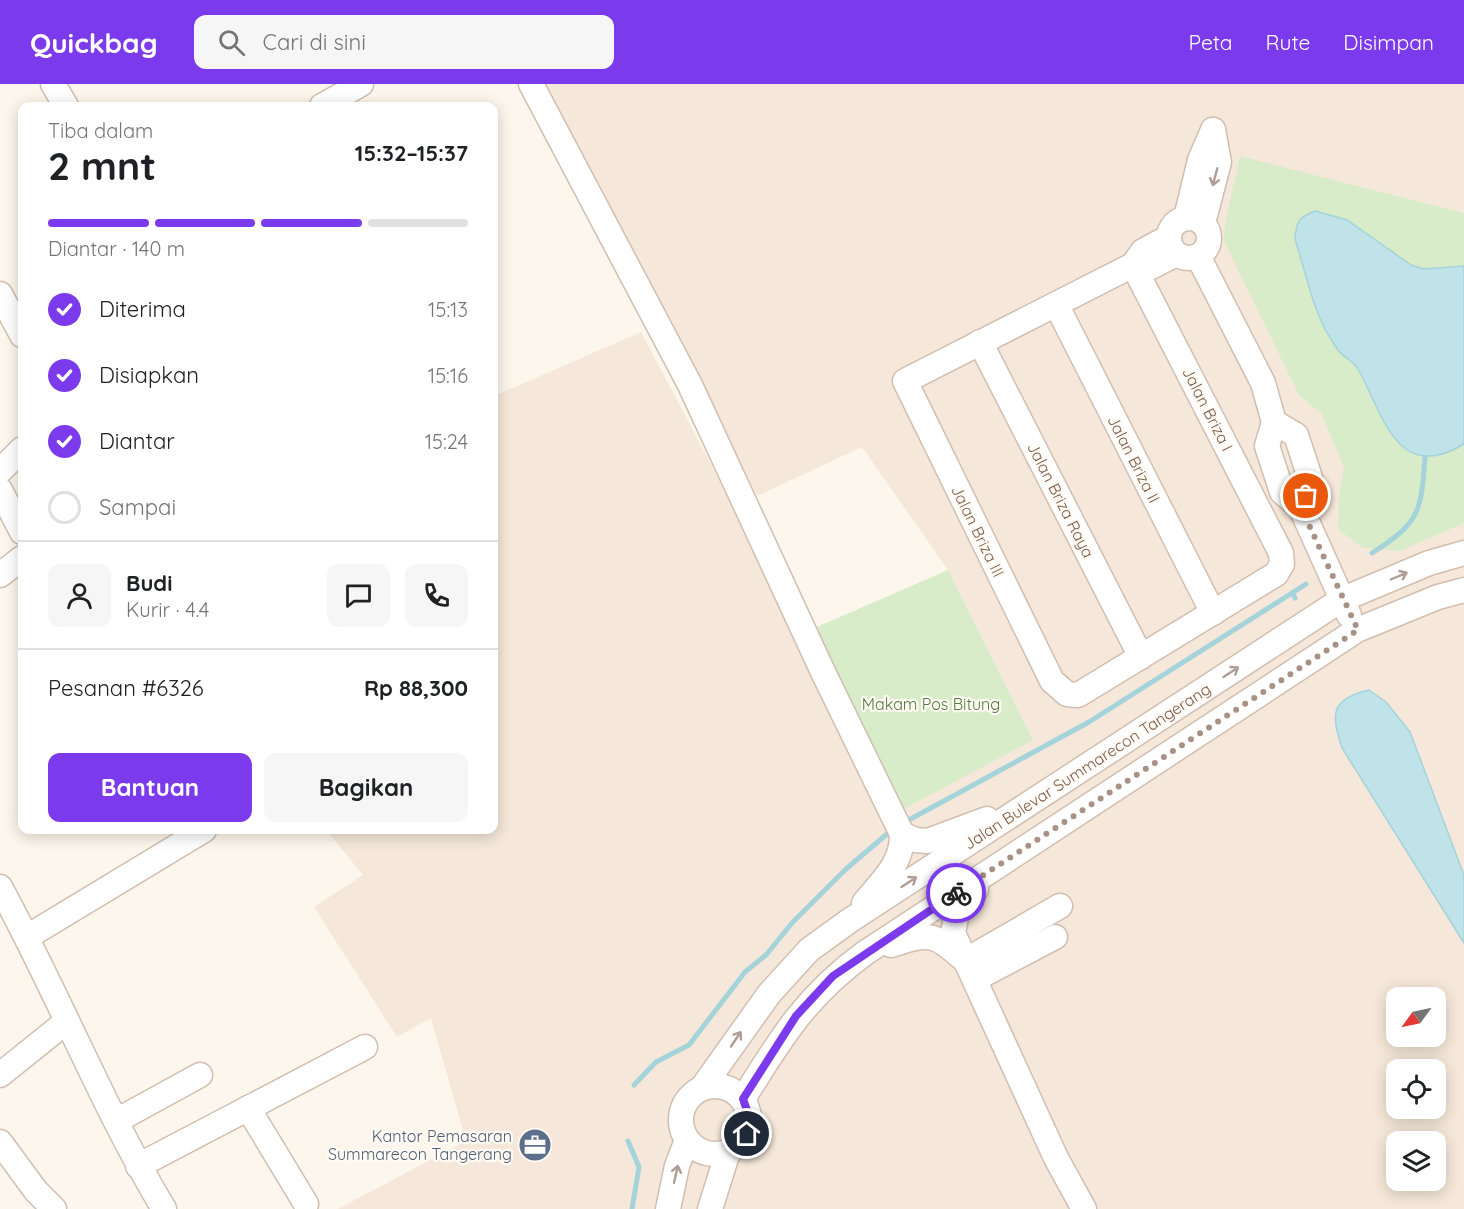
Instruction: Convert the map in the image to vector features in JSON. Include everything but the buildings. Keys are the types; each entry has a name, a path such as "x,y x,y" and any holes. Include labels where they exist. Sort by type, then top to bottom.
{"street":[{"path":"52,84 63,102"},
{"path":"332,102 361,84"},
{"path":"531,84 690,385 823,672 902,834 903,850 898,862 849,921"},
{"path":"980,342 1133,265 1151,267 1181,249 1206,250 1209,241 1208,231 1194,221 1171,228 1181,249 1263,383 1275,422 1267,446 1282,492 1301,508 1341,600 1358,630"},
{"name":"Jalan Briza I","path":"1133,265 1281,553 1282,564 1276,574 1213,613"},
{"path":"0,294 18,324"},
{"name":"Jalan Briza II","path":"1056,304 1213,613"},
{"name":"Jalan Briza III","path":"980,342 905,381 1052,681 1067,694 1078,695 1141,657"},
{"name":"Jalan Briza Raya","path":"980,342 1141,657"},
{"path":"0,471 18,453"},
{"path":"0,490 18,524"},
{"name":"Jalan Bulevar Summarecon Tangerang","path":"668,1209 677,1166 687,1140 681,1124 681,1115 688,1098 702,1088 769,994 809,950 849,921 1341,600 1429,563 1464,553"},
{"path":"0,575 18,561"},
{"name":"Jalan Bulevar Summarecon Tangerang","path":"743,1099 796,1016 833,976 994,867 1358,630 1438,597 1464,590"},
{"path":"1141,657 1213,613"},
{"path":"902,834 915,840 928,840 1026,805"},
{"path":"27,937 197,834"},
{"path":"994,867 957,913 953,933 1056,1158 1084,1209"},
{"path":"0,887 27,937 66,1022 138,1166 164,1209"},
{"path":"970,970 1060,906"},
{"path":"866,953 920,936 932,937 943,940 970,970"},
{"path":"970,970 1055,937"},
{"path":"0,1075 66,1022"},
{"path":"138,1166 365,1047"},
{"path":"116,1121 200,1075"},
{"path":"687,1140 693,1147 710,1154 728,1152 742,1142 749,1125 747,1107 743,1099 729,1088 711,1085 702,1088"},
{"path":"248,1108 306,1204"},
{"path":"0,1142 36,1191 54,1209"},
{"path":"710,1209 728,1152"}],"shaded area":[{"path":"545,84 1464,84 1464,1209 338,1209 466,1141 431,1018 397,1037 314,907 363,875 329,834 498,834 498,394 641,332 734,508 880,819 900,811 948,570 862,447 757,496"}],"green space":[{"path":"1240,156 1464,213 1464,523 1400,551 1363,548 1338,529 1339,495 1344,467 1321,413 1299,395 1224,241 1228,209"},
{"name":"Makam Pos Bitung","path":"948,570 1033,740 900,811 810,630"}],"water":[{"path":"1315,211 1347,220 1411,265 1424,269 1464,266 1464,444 1441,454 1423,456 1408,450 1395,439 1385,423 1356,366 1335,346 1317,310 1295,239 1299,221"},
{"path":"1369,690 1386,702 1410,732 1464,875 1464,943 1342,748 1335,717 1340,703"}],"waterway":[{"path":"1372,553 1400,533 1415,514 1422,491 1425,457"},
{"path":"1295,598 1292,593 1306,584"},
{"path":"907,821 1089,722 1292,593"},
{"path":"634,1085 656,1062 689,1045 745,972 766,955 792,923 846,869 887,834"},
{"path":"628,1141 639,1167 632,1209"}],"way so far":[{"path":"956,893 1358,630 1341,600 1301,508 1306,496"}],"place":[{"name":"Kantor Pemasaran Summarecon Tangerang","path":"535,1145"}],"route":[{"path":"747,1134 749,1116 743,1099 796,1016 833,976 956,893"}]}
